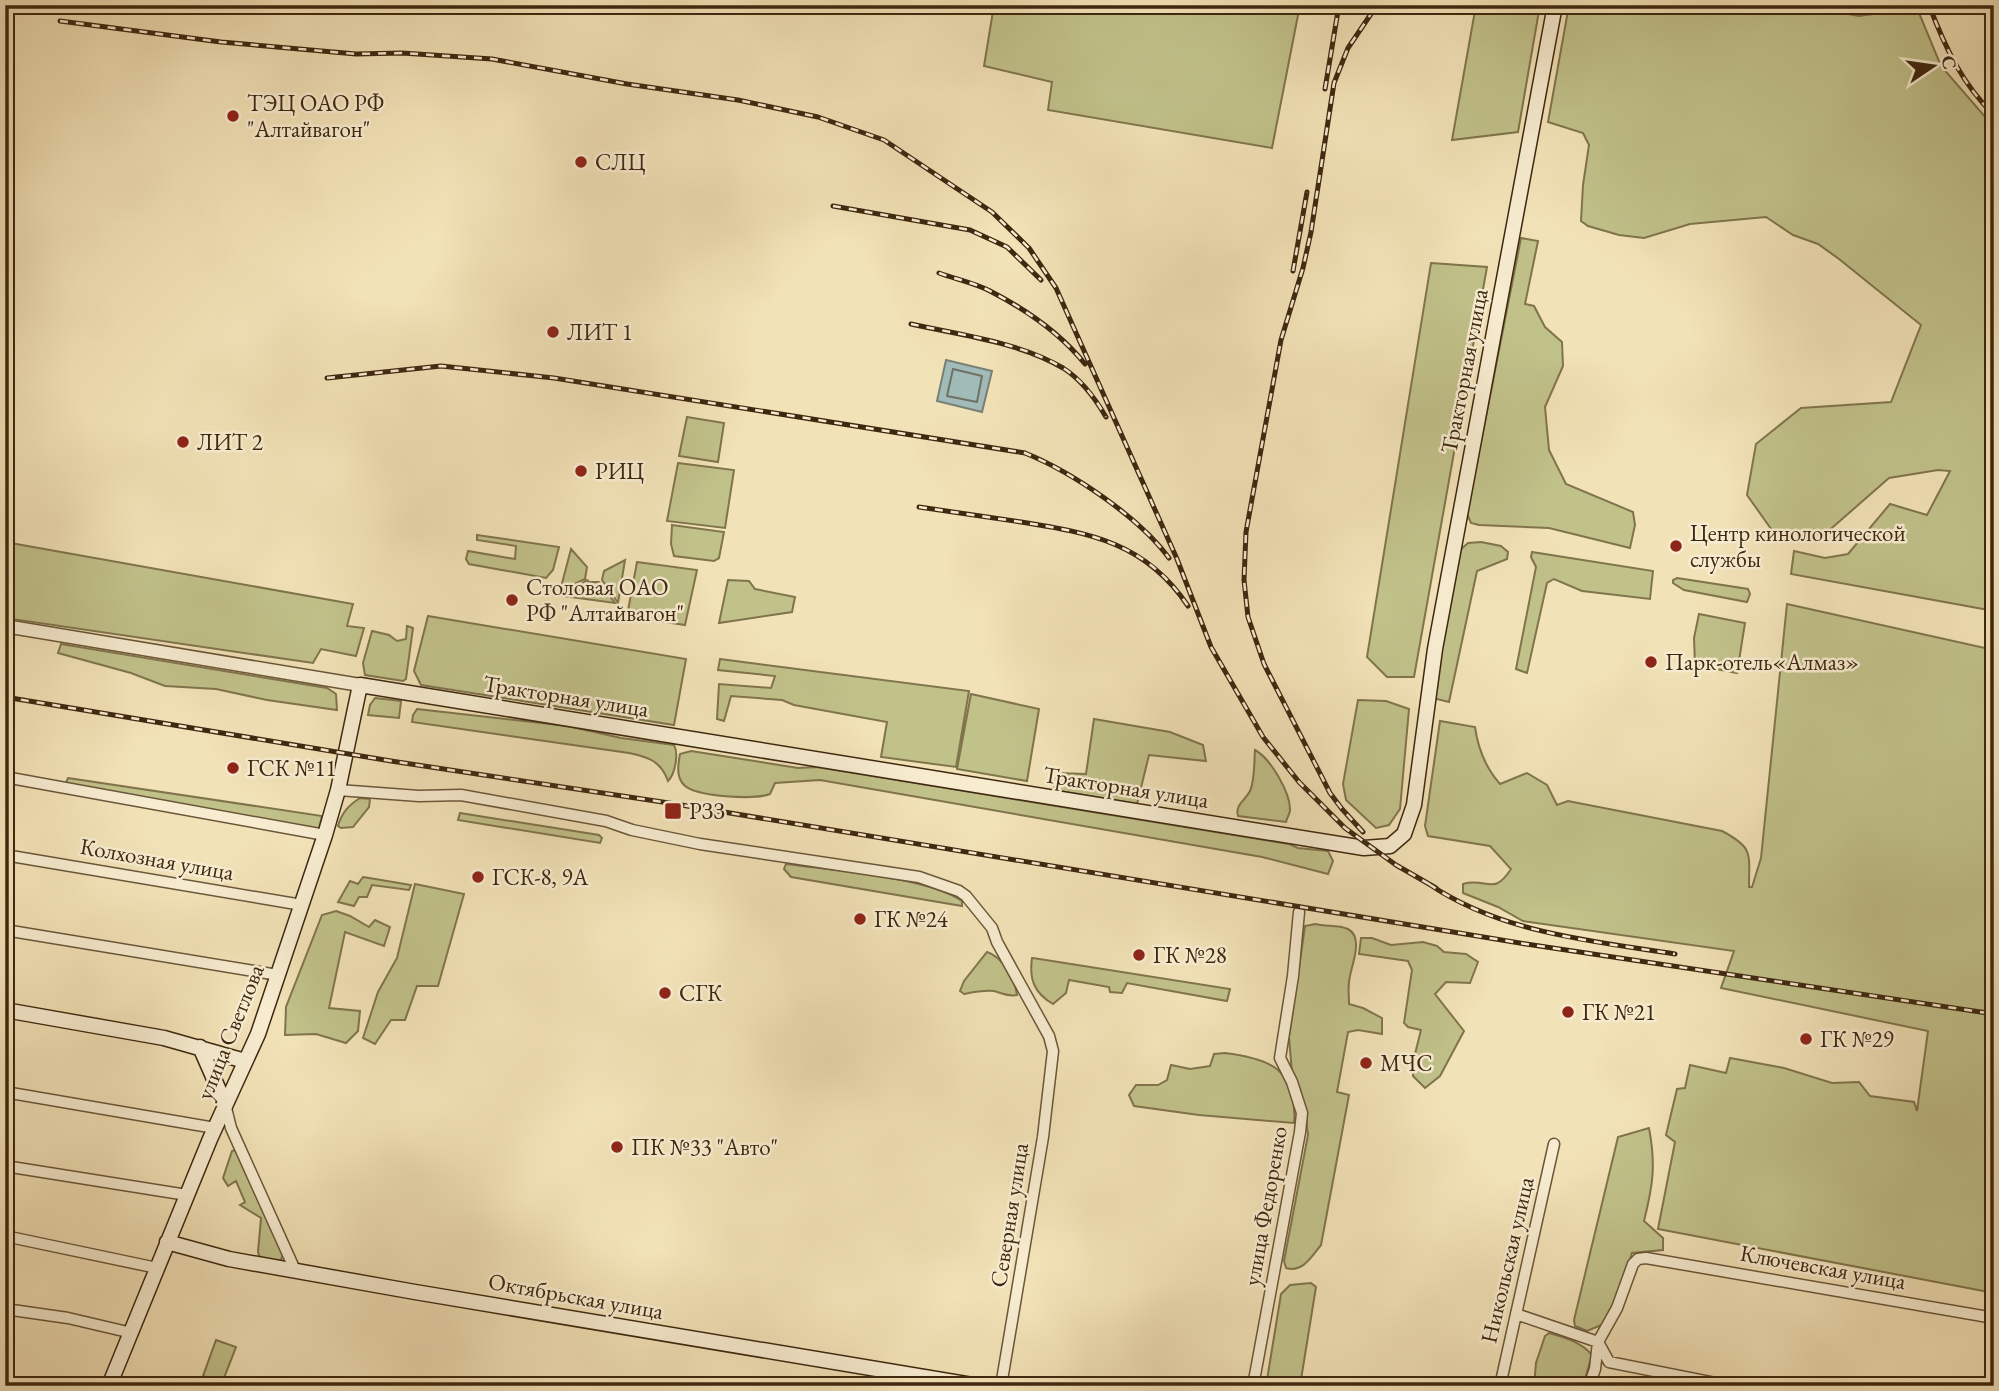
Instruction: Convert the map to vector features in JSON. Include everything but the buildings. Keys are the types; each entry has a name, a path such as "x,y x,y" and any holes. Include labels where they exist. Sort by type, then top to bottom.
{"main road":[{"name":"Тракторная улица","path":"360,685 1364,848 1390,846 1404,834 1414,805 1435,649 1555,5"},
{"name":"улица Светлова","path":"109,1386 245,1061 278,975 338,790 360,685"},
{"path":"5,1010 164,1038 245,1061"},
{"path":"200,1047 225,1104"},
{"name":"Октябрьская улица","path":"167,1242 223,1257 295,1270 978,1386"}],"street":[{"name":"Тракторная улица","path":"5,626 360,685"},
{"path":"5,777 325,835"},
{"name":"Северная улица","path":"338,790 419,796 461,795 606,821 632,830 699,844 919,877 967,896 992,928 1049,1036 1053,1051 1042,1144 1001,1386"},
{"name":"Колхозная улица","path":"5,855 302,905"},
{"name":"улица Федоренко","path":"1253,1386 1302,1113 1292,1082 1280,1058 1293,976 1299,912"},
{"path":"5,930 278,975"},
{"path":"5,1092 215,1128"},
{"path":"225,1104 231,1128 295,1270"},
{"name":"Никольская улица","path":"1500,1386 1554,1144"},
{"path":"5,1166 187,1195"},
{"path":"5,1236 157,1268"},
{"name":"Ключевская улица","path":"1598,1342 1617,1308 1633,1264 1638,1259 1646,1258 1994,1318"},
{"path":"5,1309 68,1318 132,1333"},
{"path":"1516,1314 1598,1342 1609,1362 1730,1386"},
{"path":"1589,1386 1595,1369 1598,1342"}],"green space":[{"path":"994,5 1300,5 1272,148 1048,110 1052,82 984,66"},
{"path":"1476,5 1540,5 1518,132 1452,140"},
{"path":"1569,5 1798,5 1859,16 1917,8 1941,66 1994,127 1994,611 1791,574 1794,551 1825,558 1848,554 1890,504 1927,515 1949,473 1950,471 1938,470 1889,478 1825,534 1774,533 1747,495 1756,444 1801,408 1891,402 1921,325 1818,244 1793,235 1766,217 1690,224 1644,238 1619,235 1588,226 1581,221 1589,145 1583,133 1548,122"},
{"path":"1521,238 1538,241 1525,304 1534,306 1545,327 1562,342 1563,366 1545,407 1549,450 1566,484 1633,512 1635,525 1630,548 1549,528 1479,525 1471,523 1467,514"},
{"path":"1431,263 1487,267 1414,677 1387,677 1367,657"},
{"path":"687,417 724,423 718,462 679,456"},
{"path":"678,463 734,470 725,528 667,521"},
{"path":"672,525 724,532 719,558 714,561 674,556 671,544"},
{"path":"477,535 559,547 553,570 546,578 469,564 466,559 468,551 515,559 516,546 477,540"},
{"path":"5,542 353,604 347,626 364,628 356,656 321,649 313,663 5,618"},
{"path":"1481,542 1501,546 1508,552 1507,559 1477,571 1449,702 1433,698 1460,550 1468,543"},
{"path":"571,549 587,567 585,579 560,591"},
{"path":"1532,552 1653,571 1650,599 1582,591 1554,579 1547,583 1527,673 1516,669 1536,567 1531,557"},
{"path":"625,560 618,603 602,580 604,571"},
{"path":"637,562 697,570 685,625 627,616"},
{"path":"1677,578 1748,589 1750,594 1747,602 1684,590 1673,583"},
{"path":"587,580 599,582 615,603 564,596"},
{"path":"728,580 749,581 755,589 795,597 792,612 719,623"},
{"path":"1787,604 1994,650 1994,1293 1658,1229 1675,1142 1666,1135 1677,1089 1685,1088 1690,1065 1726,1073 1730,1058 1784,1068 1832,1083 1859,1082 1870,1096 1914,1102 1917,1111 1928,1031 1721,988 1734,951 1523,921 1498,907 1463,893 1463,884 1494,884 1511,869 1490,846 1428,836 1425,826 1440,721 1475,727 1483,757 1500,784 1527,773 1547,785 1557,805 1568,801 1722,831 1745,847 1749,859 1749,887 1752,887 1761,858"},
{"path":"1699,614 1745,623 1737,673 1695,665 1694,638"},
{"path":"428,616 686,659 674,725 421,685 414,671"},
{"path":"407,626 413,628 406,679 403,681 365,675 363,663 372,631 389,635 397,641 406,639"},
{"path":"61,644 327,688 336,694 337,710 267,700 216,689 165,686 131,673 58,653"},
{"path":"720,659 969,691 956,767 881,757 887,722 794,705 782,700 731,696 724,721 717,719 719,684 771,688 775,676 718,670"},
{"path":"971,694 1039,709 1027,781 957,769"},
{"path":"375,698 401,701 399,718 368,715"},
{"path":"1358,700 1386,701 1409,709 1400,809 1389,825 1376,828 1346,800 1343,784"},
{"path":"417,709 568,726 621,738 674,745 676,764 668,781 658,764 642,756 412,722"},
{"path":"1094,719 1170,732 1203,745 1206,761 1149,755 1137,804 1054,790 1057,773 1086,774"},
{"path":"1255,750 1273,768 1287,795 1290,811 1286,822 1238,816 1239,805 1252,787"},
{"path":"691,751 798,768 817,767 1289,844 1298,848 1328,851 1333,861 1328,874 1262,857 820,780 775,783 770,794 762,796 713,795 691,789 684,785 680,778 680,754"},
{"path":"68,778 322,816 319,829 65,785"},
{"path":"360,798 370,799 369,807 353,827 338,826 346,809"},
{"path":"460,813 599,835 602,838 600,843 458,820"},
{"path":"786,864 903,880 946,893 962,901 962,906 791,877 784,869"},
{"path":"363,877 411,885 409,890 372,885 367,897 359,897 354,906 338,902 350,881 358,884"},
{"path":"415,884 464,894 438,986 417,986 405,1020 391,1020 375,1044 363,1038 378,992 397,958"},
{"path":"336,911 369,927 375,920 390,927 384,946 345,932 329,1008 360,1011 358,1031 346,1043 316,1034 285,1035 286,1007 322,915"},
{"path":"1315,924 1344,927 1353,933 1356,946 1349,982 1349,1004 1382,1018 1382,1034 1358,1030 1348,1032 1337,1092 1349,1095 1321,1245 1307,1262 1292,1269 1286,1268 1284,1261 1308,1135 1300,1089 1292,1073 1289,1037 1305,926"},
{"path":"1361,938 1372,938 1391,945 1423,942 1437,946 1444,952 1466,954 1478,962 1470,983 1446,982 1435,994 1464,1031 1440,1076 1425,1088 1413,1076 1421,1030 1408,1027 1404,1023 1412,970 1408,961 1359,954"},
{"path":"987,952 1007,969 1017,995 994,991 964,994 960,991 964,981"},
{"path":"1032,958 1230,989 1227,1001 1127,983 1122,993 1110,992 1109,987 1069,980 1066,993 1053,1004 1041,995 1034,985 1031,973"},
{"path":"1225,1053 1260,1060 1283,1075 1292,1095 1294,1123 1134,1106 1129,1095 1136,1085 1158,1085 1167,1080 1171,1065 1190,1069 1210,1066 1214,1054"},
{"path":"1649,1128 1652,1175 1644,1221 1663,1238 1663,1250 1632,1253 1623,1284 1604,1324 1587,1331 1575,1326 1574,1320 1618,1137"},
{"path":"238,1149 283,1254 280,1263 260,1258 258,1252 261,1218 240,1205 245,1202 236,1181 228,1186 223,1178 232,1151"},
{"path":"1311,1283 1316,1287 1300,1386 1266,1386 1281,1294 1290,1285"},
{"path":"1549,1333 1578,1344 1592,1355 1583,1386 1534,1386 1536,1363 1545,1336"},
{"path":"216,1340 236,1347 222,1383 203,1376"}],"water":[{"path":"946,360 992,371 982,412 937,401"}],"railway":[{"path":"1325,89 1339,5"},
{"path":"1363,832 1330,793 1264,664 1248,617 1244,580 1246,532 1281,340 1311,232 1334,83 1348,48 1377,5"},
{"path":"1929,5 1955,64 1973,91 1994,115"},
{"path":"60,21 221,42 356,54 402,53 492,59 627,84 738,100 818,117 884,140 992,212 1029,248 1056,288 1177,559 1211,647 1263,737 1299,782 1345,828 1396,865 1436,888"},
{"path":"1293,271 1307,192"},
{"path":"833,206 970,230 1007,247 1041,280"},
{"path":"939,273 984,288 1016,306 1054,332 1085,364"},
{"path":"911,324 989,340 1046,359 1076,378 1093,396 1106,417"},
{"path":"327,378 441,366 554,378 1025,453 1063,472 1103,497 1140,527 1169,558"},
{"path":"919,507 1047,526 1115,544 1154,568 1188,606"},
{"path":"5,697 1526,944 1994,1014"},
{"path":"1429,884 1457,901 1517,924 1580,939 1675,954"}],"place":[{"name":"ТЭЦ ОАО РФ \"Алтайвагон\"","path":"233,116"},
{"name":"СЛЦ","path":"581,162"},
{"name":"ЛИТ 1","path":"553,332"},
{"name":"ЛИТ 2","path":"183,442"},
{"name":"РИЦ","path":"581,471"},
{"name":"Центр кинологической службы","path":"1676,546"},
{"name":"Столовая ОАО РФ \"Алтайвагон\"","path":"512,600"},
{"name":"Парк-отель«Алмаз»","path":"1651,662"},
{"name":"ГСК №11","path":"233,768"},
{"name":"РЗЗ","path":"673,811"},
{"name":"ГСК-8, 9А","path":"478,877"},
{"name":"ГК №24","path":"860,919"},
{"name":"ГК №28","path":"1139,955"},
{"name":"СГК","path":"665,993"},
{"name":"ГК №21","path":"1568,1012"},
{"name":"ГК №29","path":"1806,1039"},
{"name":"МЧС","path":"1366,1063"},
{"name":"ПК №33 \"Авто\"","path":"617,1147"}]}
